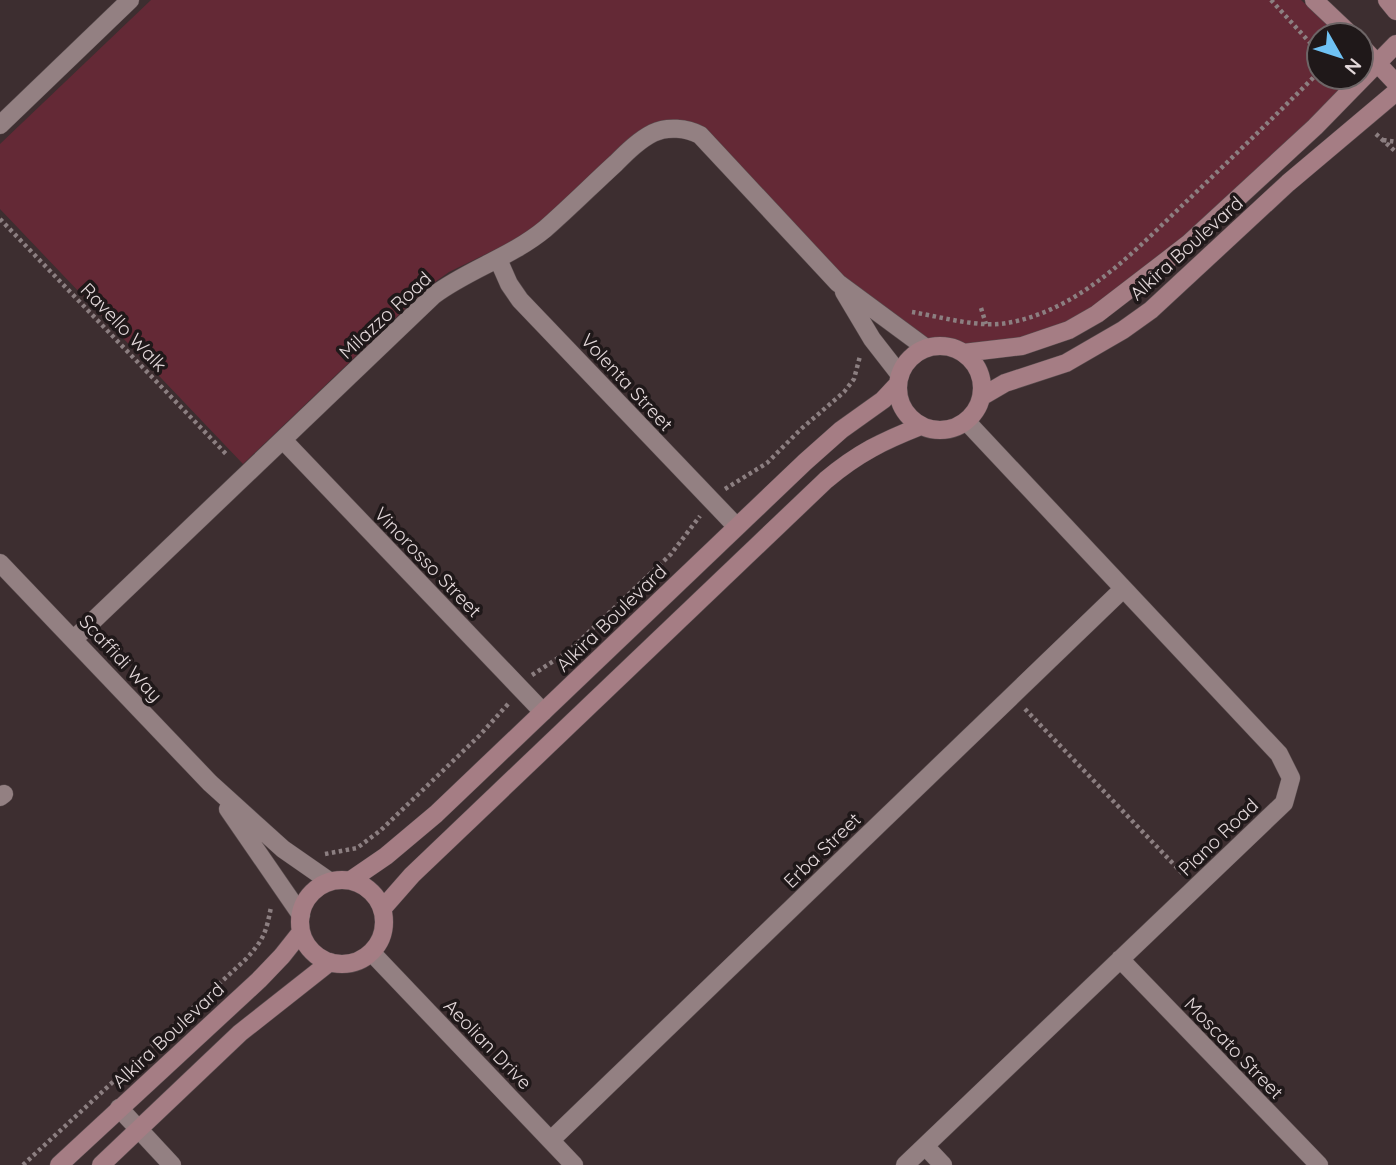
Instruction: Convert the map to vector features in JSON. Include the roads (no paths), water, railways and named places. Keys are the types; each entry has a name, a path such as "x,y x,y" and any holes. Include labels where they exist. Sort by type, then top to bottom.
{"street":[{"path":"0,125 130,0"},
{"path":"1314,0 1336,21"},
{"path":"1387,0 1396,11"},
{"name":"Alkira Boulevard","path":"963,353 1022,346 1069,330 1097,314 1188,244 1315,127 1396,44"},
{"path":"1375,61 1396,83"},
{"name":"Alkira Boulevard","path":"981,397 1004,383 1066,363 1123,330 1151,310 1288,183 1396,92"},
{"name":"Milazzo Road","path":"74,639 435,295 455,279 498,259 544,229 655,132 690,130 710,144 838,283 926,348"},
{"name":"Volenta Street","path":"498,259 509,284 520,300 736,526"},
{"name":"Milazzo Road","path":"838,283 899,380"},
{"path":"951,347 973,361 982,385 981,397 977,409 967,422 946,430 934,430 921,426 903,409 898,397 899,380 905,364 926,348 951,347"},
{"name":"Alkira Boulevard","path":"351,880 386,856 436,814 736,526 841,430 878,404 899,380"},
{"name":"Piano Road","path":"905,1165 1284,803 1291,778 1279,754 967,422"},
{"path":"383,908 412,875 826,480 853,457 921,426"},
{"name":"Vinorosso Street","path":"284,441 543,712"},
{"name":"Scaffidi Way","path":"0,563 211,783 283,849 329,881"},
{"name":"Erba Street","path":"551,1140 1123,589"},
{"name":"Scaffidi Way","path":"211,783 301,924"},
{"path":"351,880 365,885 376,895 383,908 383,934 372,953 356,962 330,962 317,956 307,946 301,924 304,904 310,894 329,881 351,880"},
{"name":"Alkira Boulevard","path":"59,1165 259,980 282,956 301,924"},
{"name":"Aeolian Drive","path":"372,953 574,1165"},
{"name":"Moscato Street","path":"1120,960 1319,1165"},
{"path":"101,1165 240,1033 330,962"},
{"path":"120,1108 172,1165"},
{"path":"925,1146 943,1165"}]}
